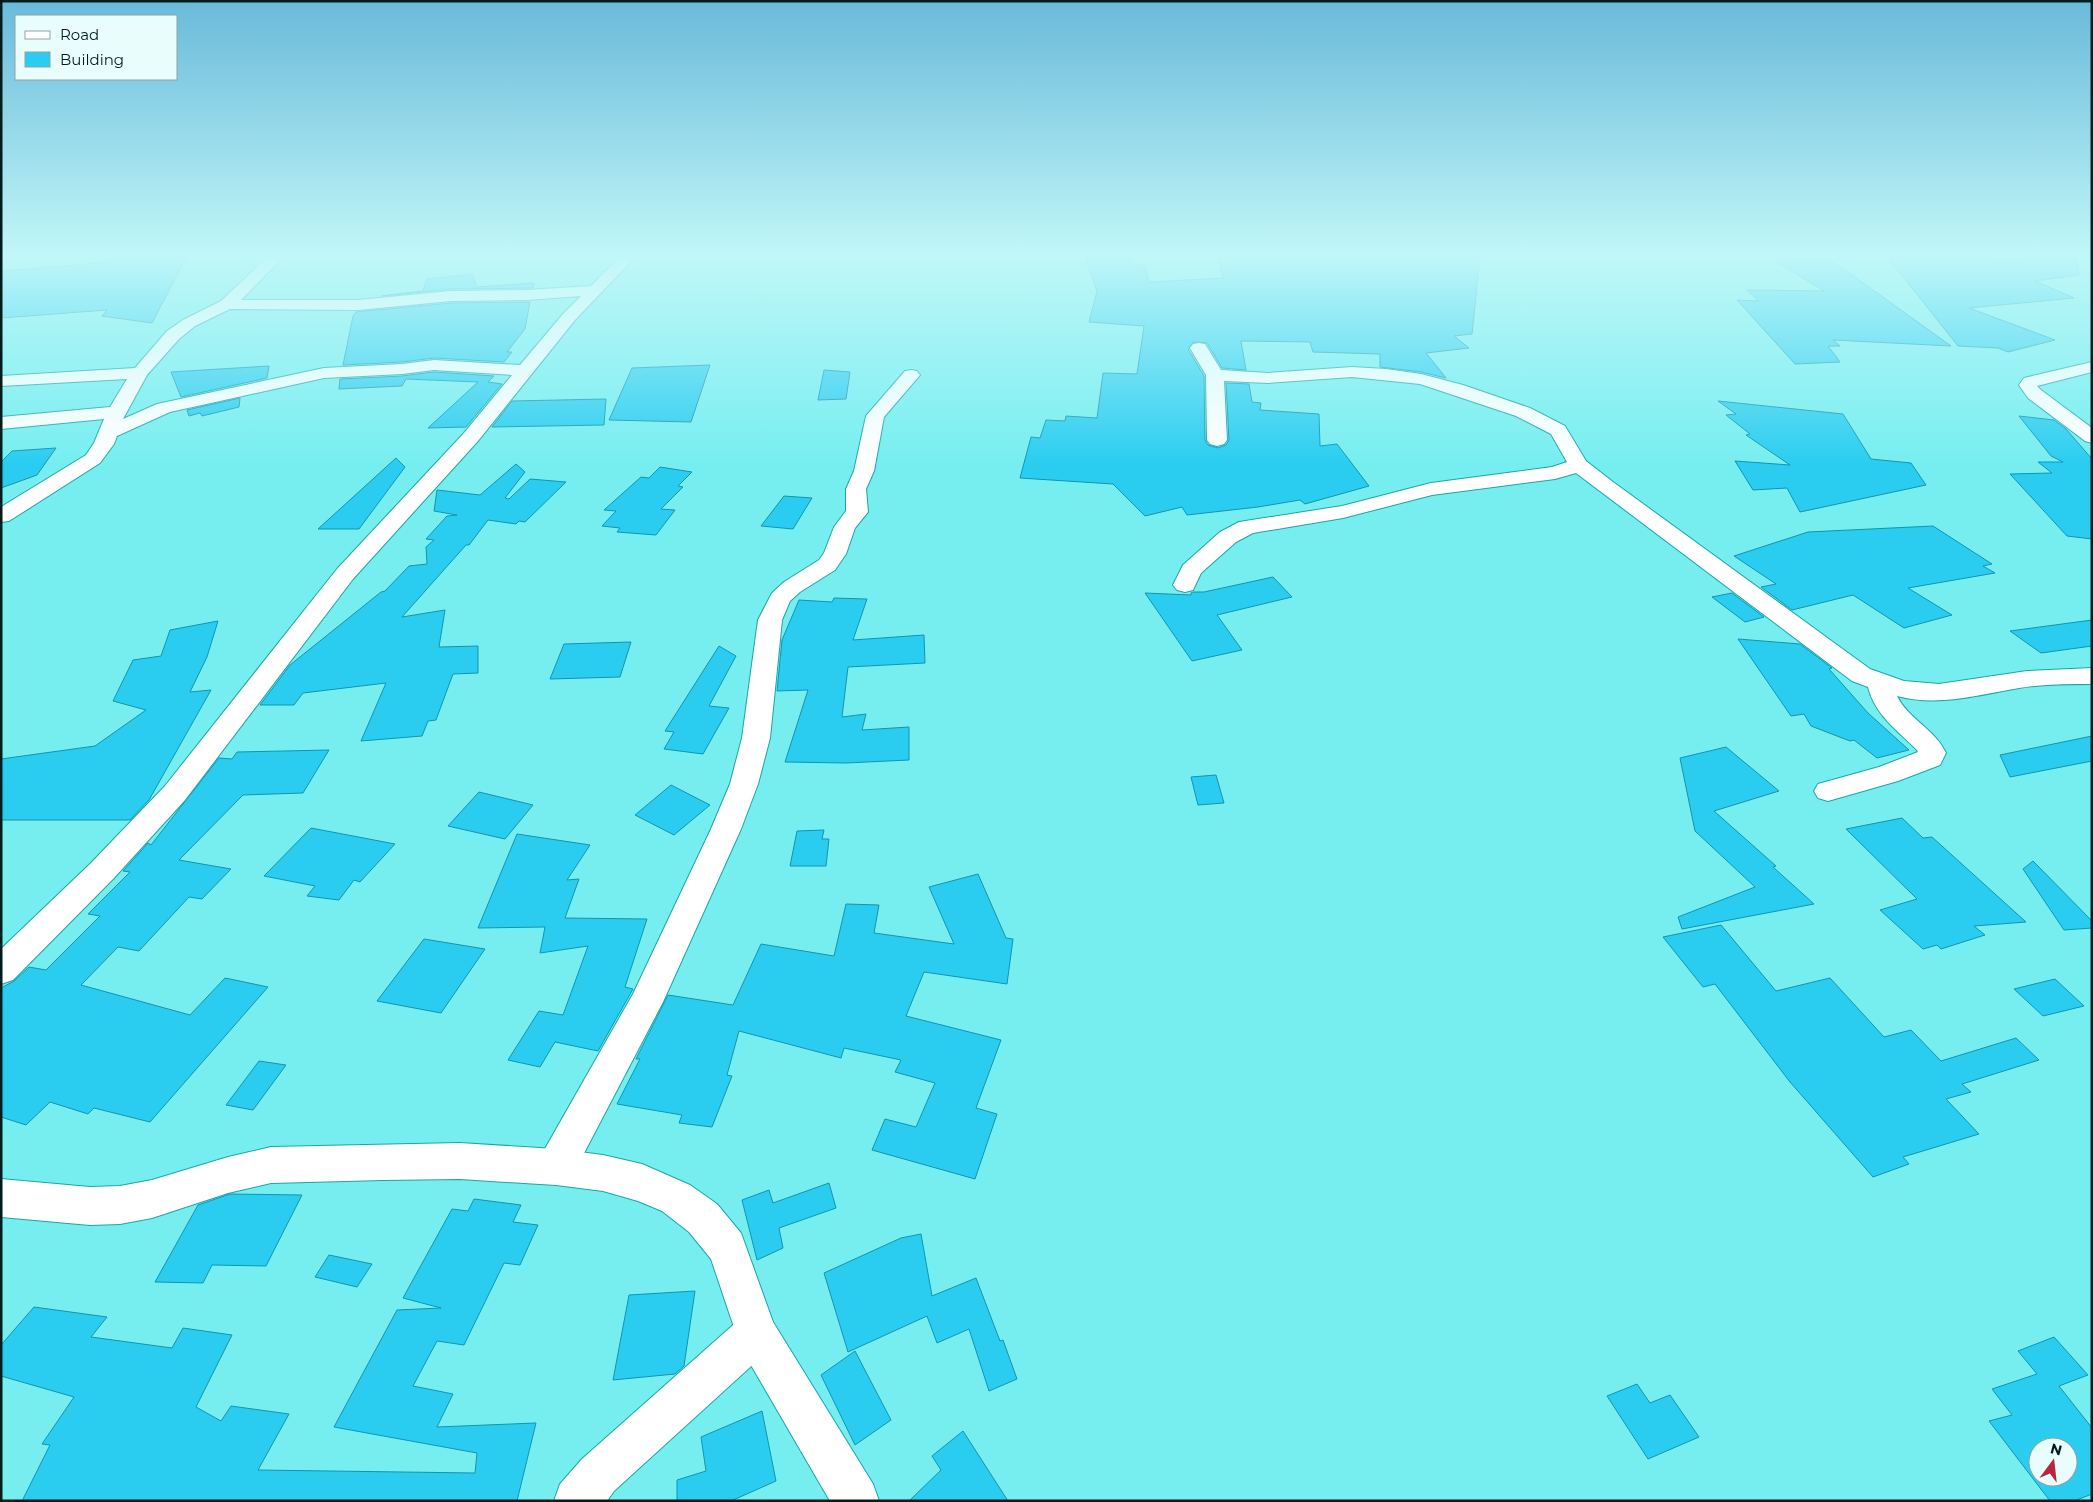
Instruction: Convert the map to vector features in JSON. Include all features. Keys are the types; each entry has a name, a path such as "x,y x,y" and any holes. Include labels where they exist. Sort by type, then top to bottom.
{"street":[{"path":"1,516 93,459 104,444 116,412 140,373 180,329 189,324"},
{"path":"3,967 102,871 175,793 345,574 471,437 563,324"},
{"path":"1199,348 1215,375 1217,440"},
{"path":"109,432 164,408 324,373 402,369 434,365 526,371"},
{"path":"2092,367 2049,376 2028,384 2034,394 2092,437"},
{"path":"1215,375 1290,378 1352,372 1386,374 1422,379 1496,401 1523,412 1558,430 1566,441 1571,454 1579,464 1853,669 1880,684 1915,693 1936,694 1975,690 2020,680 2092,676"},
{"path":"1,381 140,373"},
{"path":"556,1167 646,1002 726,829 744,784 756,738 770,620 780,598 785,592 816,573 832,560 845,527 857,512 856,489 864,470 875,416 911,375"},
{"path":"1,423 116,412"},
{"path":"1185,585 1191,570 1228,537 1248,528 1343,512 1431,489 1555,473 1579,464"},
{"path":"1828,791 1888,774 1930,758 1932,753 1929,746 1890,709 1881,695 1880,684"},
{"path":"1,1198 90,1206 120,1205 152,1199 228,1174 271,1166 460,1161 556,1167 603,1173 642,1184 676,1198 703,1218 727,1247 756,1333 856,1501"},
{"path":"577,1501 598,1475 756,1333"}],"building":[{"path":"351,324 526,324 525,329 507,352 512,352 504,362 434,358 402,362 343,365"},
{"path":"1118,324 1473,324 1472,334 1454,336 1469,348 1426,353 1446,378 1421,372 1380,367 1380,354 1313,352 1310,342 1241,341 1246,370 1222,368 1207,343 1193,342 1188,349 1204,376 1205,440 1208,445 1218,448 1226,445 1229,440 1226,383 1249,384 1252,402 1261,403 1260,410 1319,414 1320,446 1337,444 1369,486 1305,504 1300,500 1187,515 1182,507 1145,516 1113,484 1020,478 1031,437 1040,438 1046,420 1065,421 1066,416 1097,418 1103,373 1137,374 1144,326"},
{"path":"1759,324 1920,324 1951,346 1833,340 1840,346 1828,346 1840,362 1795,364"},
{"path":"1941,324 2012,324 2055,340 2008,352 1998,348 1958,346"},
{"path":"710,365 691,422 609,420 632,368"},
{"path":"269,366 267,378 181,397 171,372"},
{"path":"824,370 850,372 846,399 818,400"},
{"path":"434,372 494,376 488,382 502,384 466,427 428,428 478,382 406,379 402,386 339,389 340,379 402,376"},
{"path":"240,398 239,407 202,416 200,413 189,416 187,410"},
{"path":"606,399 604,425 492,427 512,401"},
{"path":"1718,401 1843,414 1871,459 1911,463 1926,485 1800,512 1787,488 1753,490 1735,461 1790,465 1746,435 1750,434 1726,415 1736,414"},
{"path":"2019,416 2054,420 2066,429 2092,459 2092,539 2067,536 2010,474 2052,473 2038,462 2063,462 2051,456"},
{"path":"56,448 37,475 1,488 1,462 12,451"},
{"path":"396,458 405,467 359,529 318,529"},
{"path":"516,464 525,472 505,498 509,499 530,479 566,482 525,522 519,521 516,524 488,520 469,545 466,545 402,617 445,610 439,647 478,646 478,673 453,674 436,720 428,721 422,736 361,741 386,683 303,693 294,705 260,705 290,665 381,592 385,591 409,566 427,564 426,547 434,540 426,539 447,516 457,515 434,511 437,490 480,495"},
{"path":"660,467 692,472 678,486 683,487 661,509 675,510 656,535 617,532 620,528 602,526 616,511 604,510 641,477 649,478"},
{"path":"784,496 812,498 793,529 761,526"},
{"path":"1933,526 1992,564 1983,566 1995,573 1908,588 1952,615 1904,628 1853,595 1792,610 1761,587 1776,584 1734,556 1808,532"},
{"path":"1273,577 1292,597 1217,615 1242,650 1192,661 1145,593 1191,595 1193,592 1204,592"},
{"path":"1732,593 1764,617 1745,622 1712,597"},
{"path":"834,598 867,599 853,640 924,635 925,663 848,667 842,717 866,714 862,730 909,727 909,760 846,763 785,762 808,690 777,691 782,640 799,600 832,602"},
{"path":"2092,620 2092,646 2041,653 2010,631"},
{"path":"218,621 207,657 190,692 211,690 149,800 130,820 1,820 1,759 95,746 146,710 113,701 133,660 161,656 170,630"},
{"path":"1738,639 1800,644 1832,668 1829,669 1868,713 1909,750 1877,758 1854,740 1850,741 1811,726 1804,714 1791,716"},
{"path":"631,642 620,677 550,679 564,644"},
{"path":"719,646 736,656 709,706 729,708 703,754 664,749 674,732 665,731"},
{"path":"2092,736 2092,761 2010,777 2000,755"},
{"path":"1726,747 1779,791 1714,811 1776,866 1773,867 1814,904 1682,929 1678,917 1755,887 1695,831 1680,758"},
{"path":"329,750 303,793 243,795 179,860 231,869 202,899 189,897 139,951 118,947 81,985 190,1015 225,978 268,987 150,1122 94,1108 88,1114 50,1102 26,1125 1,1117 1,988 14,981 29,967 46,970 100,916 88,914 130,872 123,871 148,843 151,845 219,758 232,759 237,752"},
{"path":"1216,775 1224,803 1198,805 1191,777"},
{"path":"671,785 710,805 674,835 635,815"},
{"path":"479,792 533,805 505,839 448,826"},
{"path":"1902,818 1923,838 1932,837 2026,922 1974,926 1985,935 1941,949 1937,945 1923,949 1880,910 1917,899 1846,829"},
{"path":"311,828 395,844 360,882 354,880 339,900 307,896 315,886 264,876"},
{"path":"824,830 822,839 829,839 826,866 790,866 797,831"},
{"path":"517,834 590,845 567,880 579,879 565,918 647,919 625,987 633,989 598,1051 555,1042 540,1067 508,1060 539,1011 563,1015 588,946 540,953 545,927 478,928"},
{"path":"2033,861 2092,921 2092,928 2064,930 2023,869"},
{"path":"978,874 1006,938 1013,939 1007,984 924,972 906,1016 1001,1040 976,1108 997,1114 975,1179 872,1150 885,1119 916,1127 935,1083 895,1072 901,1060 844,1048 841,1058 739,1031 727,1075 732,1076 712,1127 679,1123 682,1115 617,1104 640,1059 636,1059 668,995 733,1005 761,944 834,956 846,904 879,905 874,933 954,944 929,887"},
{"path":"1721,925 1776,991 1830,978 1884,1037 1911,1030 1941,1061 2016,1038 2039,1060 1962,1084 1971,1092 1946,1099 1979,1134 1903,1157 1909,1164 1873,1177 1790,1082 1715,984 1703,987 1663,937"},
{"path":"424,939 485,949 441,1013 377,1001"},
{"path":"2055,979 2084,1006 2043,1016 2014,989"},
{"path":"259,1061 286,1065 253,1110 226,1105"},
{"path":"829,1183 836,1208 779,1228 783,1248 757,1260 742,1200 769,1190 773,1203"},
{"path":"230,1194 302,1195 266,1266 212,1265 203,1283 155,1282 198,1205"},
{"path":"474,1199 521,1205 513,1222 538,1225 520,1265 504,1263 464,1345 437,1341 413,1386 453,1394 437,1427 536,1423 517,1501 22,1501 50,1445 42,1444 74,1397 1,1376 1,1345 34,1307 107,1317 91,1337 172,1348 183,1328 232,1335 196,1407 221,1421 231,1406 289,1414 258,1470 475,1473 477,1453 334,1427 397,1310 441,1308 403,1298 452,1209 468,1211"},
{"path":"921,1234 932,1296 976,1278 1000,1341 1003,1340 1017,1379 989,1391 969,1329 937,1343 927,1316 848,1352 824,1273 901,1238"},
{"path":"329,1255 372,1264 357,1287 315,1277"},
{"path":"695,1291 684,1366 675,1374 613,1380 629,1295"},
{"path":"2054,1337 2088,1375 2059,1386 2092,1428 2092,1494 2074,1501 2050,1501 2039,1487 2078,1487 2078,1437 2028,1437 2028,1472 1989,1421 2012,1415 1992,1389 2037,1374 2018,1351"},
{"path":"855,1351 891,1420 855,1445 821,1375"},
{"path":"1637,1384 1650,1403 1670,1395 1699,1437 1648,1459 1607,1396"},
{"path":"762,1411 776,1481 731,1501 677,1501 677,1480 706,1471 701,1437"},
{"path":"963,1431 1008,1501 909,1501 941,1470 932,1456"}]}
